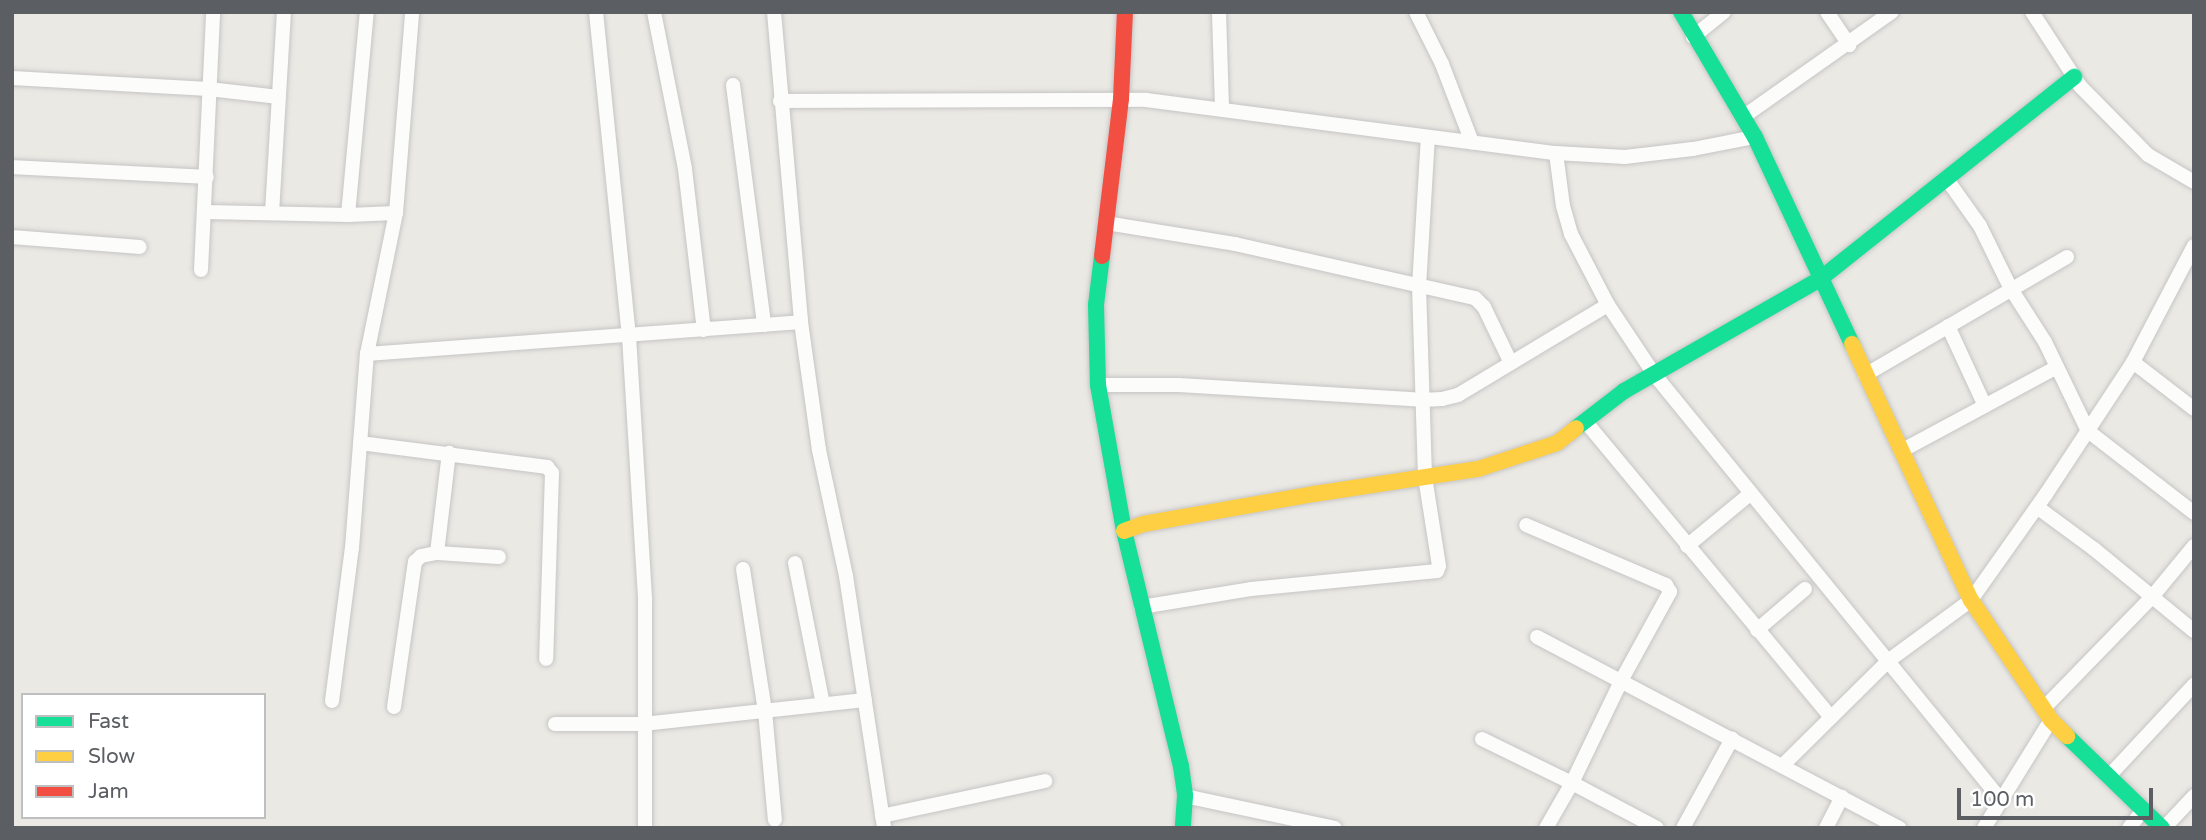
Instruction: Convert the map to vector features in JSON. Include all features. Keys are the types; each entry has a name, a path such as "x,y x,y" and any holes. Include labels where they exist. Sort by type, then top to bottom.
{"street":[{"path":"201,270 206,212 213,12"},
{"path":"272,213 284,12"},
{"path":"348,215 367,12"},
{"path":"332,701 352,548 366,354 396,213 412,12"},
{"path":"596,12 629,336 645,601 645,828"},
{"path":"654,12 685,169 704,330"},
{"path":"774,12 801,322 819,450 846,576 883,822 1045,781"},
{"path":"1125,12 1121,99 1097,305 1098,385 1124,531 1181,766 1185,796 1183,828"},
{"path":"1219,12 1222,109"},
{"path":"1416,12 1442,64 1472,142"},
{"path":"1681,12 1693,37 1755,136 1971,600 2047,714 2163,828 2194,796"},
{"path":"1693,37 1724,12"},
{"path":"1827,12 1849,45"},
{"path":"1743,117 1849,45 1892,12"},
{"path":"2032,12 2074,77 2148,155 2191,175"},
{"path":"1124,531 1143,524 1478,469 1557,443 1624,391 1820,279 2074,77"},
{"path":"12,78 209,89 279,97"},
{"path":"733,85 764,325"},
{"path":"780,101 1121,99 1222,109 1556,153 1625,156 1693,149 1755,136"},
{"path":"1142,607 1251,589 1437,571 1439,566 1425,477 1419,287 1428,137"},
{"path":"1556,153 1563,206 1572,234 1608,305 1654,374 2001,800"},
{"path":"12,167 206,177"},
{"path":"1946,178 1980,226 2011,289 2045,342 2088,431 2194,513"},
{"path":"206,212 348,215 396,213"},
{"path":"1106,223 1235,244 1475,298 1484,307 1511,363"},
{"path":"12,236 140,247"},
{"path":"1782,766 1888,661 1971,600 2037,508 2133,362 2194,246"},
{"path":"1865,374 2067,257"},
{"path":"1098,385 1179,385 1422,400 1458,395 1608,305"},
{"path":"366,354 801,322"},
{"path":"1948,326 1985,406"},
{"path":"2133,362 2194,408"},
{"path":"1901,451 2057,367"},
{"path":"1585,421 1831,717"},
{"path":"360,443 540,464 552,473 546,659"},
{"path":"437,553 449,453"},
{"path":"1687,546 1751,493"},
{"path":"2037,508 2094,549 2194,631"},
{"path":"1525,525 1667,584 1670,592 1546,828"},
{"path":"1984,828 2047,714 2194,546"},
{"path":"394,707 413,570 421,556 437,553 499,557"},
{"path":"795,563 823,705"},
{"path":"743,569 765,711 775,820"},
{"path":"1758,630 1805,589"},
{"path":"1538,637 1900,828"},
{"path":"2109,776 2194,685"},
{"path":"555,724 643,724 865,700"},
{"path":"1482,739 1657,828"},
{"path":"1683,828 1732,739"},
{"path":"1185,796 1335,828"},
{"path":"1826,828 1842,797"},
{"path":"2129,828 2143,810"}],"traffic: fast":[{"path":"1681,12 1755,137 1852,344"},
{"path":"1576,428 1624,391 1820,279 2074,77"},
{"path":"1102,256 1096,305 1098,385 1124,531 1181,766 1185,796 1183,828"},
{"path":"2067,736 2162,828"}],"traffic: slow":[{"path":"1852,344 1971,600 2051,720 2067,736"},
{"path":"1124,531 1143,524 1314,494 1478,469 1557,443 1576,428"}],"traffic: jam":[{"path":"1102,256 1121,99 1125,12"}]}
